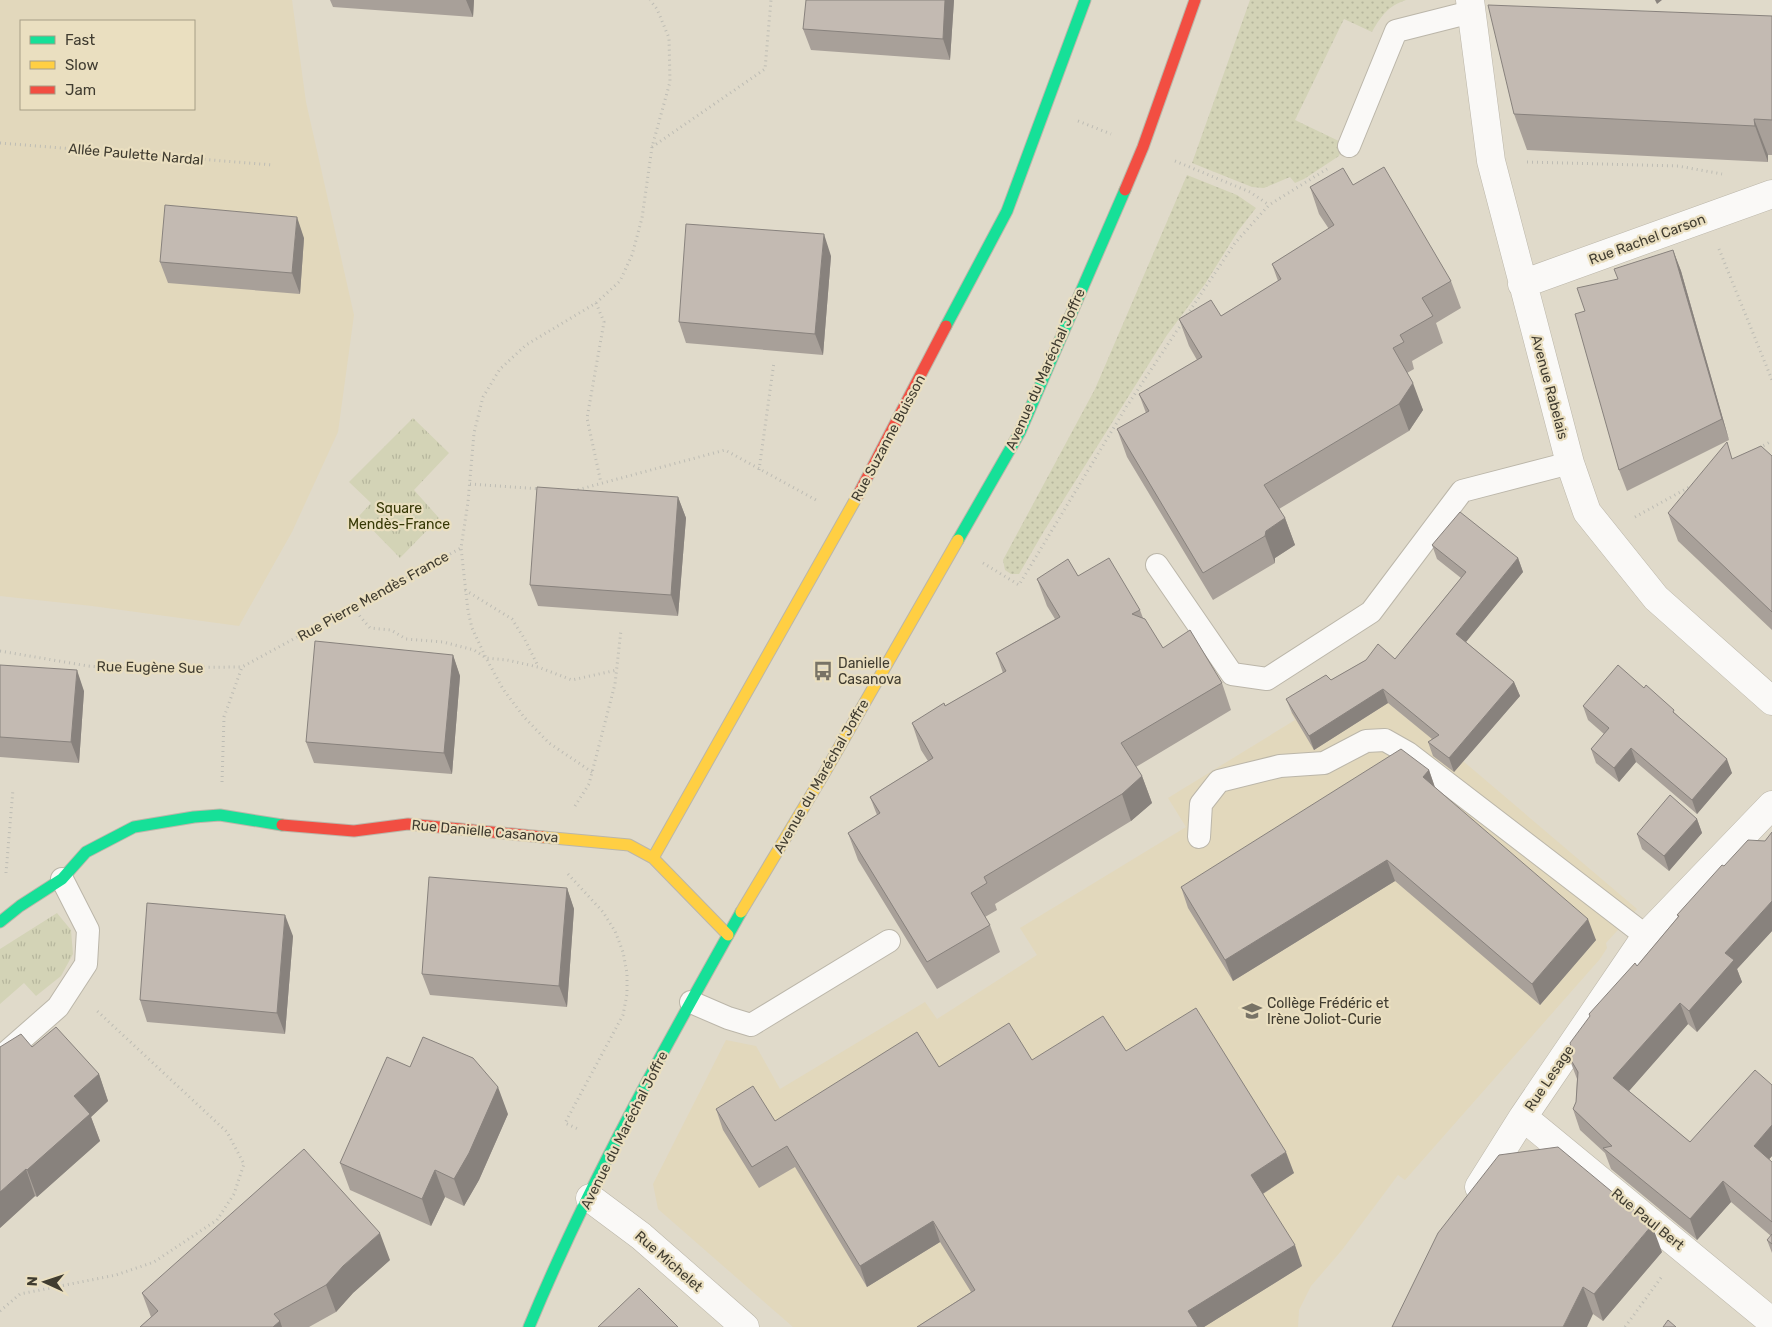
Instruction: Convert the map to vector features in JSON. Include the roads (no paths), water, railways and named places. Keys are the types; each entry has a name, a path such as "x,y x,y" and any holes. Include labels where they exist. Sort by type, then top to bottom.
{"street":[{"name":"Rue Suzanne Buisson","path":"653,858 846,517 1007,211 1085,0"},
{"name":"Avenue du Maréchal Joffre","path":"529,1327 546,1286 614,1145 691,1002 763,874 825,772 1020,432 1143,147 1195,0"},
{"name":"Avenue Rabelais","path":"1470,6 1491,161 1570,463 1588,512 1656,598 1772,702"},
{"name":"Rue Rachel Carson","path":"1522,284 1772,194"},
{"name":"Rue Lesage","path":"1464,1210 1523,1117 1646,936 1772,805"},
{"name":"Rue Danielle Casanova","path":"0,922 20,906 62,879 86,852 134,827 194,817 220,815 289,826 354,831 408,824 564,837 629,845 653,858 728,935"},
{"name":"Rue Paul Bert","path":"1523,1117 1772,1322"},
{"name":"Rue Michelet","path":"590,1198 641,1236 745,1327"}],"lane":[{"path":"1350,146 1396,31 1470,6"},
{"path":"1157,565 1232,674 1266,679 1371,612 1462,491 1570,463"},
{"path":"1199,837 1201,804 1219,782 1280,766 1324,763 1366,741 1385,740 1408,752 1646,936"},
{"path":"0,1058 58,1007 86,964 88,930 62,879"},
{"path":"691,1002 728,1018 751,1024 889,941"}],"place":[{"name":"Danielle Casanova","path":"823,671"},
{"name":"Collège Frédéric et Irène Joliot-Curie","path":"1252,1011"}],"park label":[{"name":"Square Mendès-France","path":"399,516"}]}
